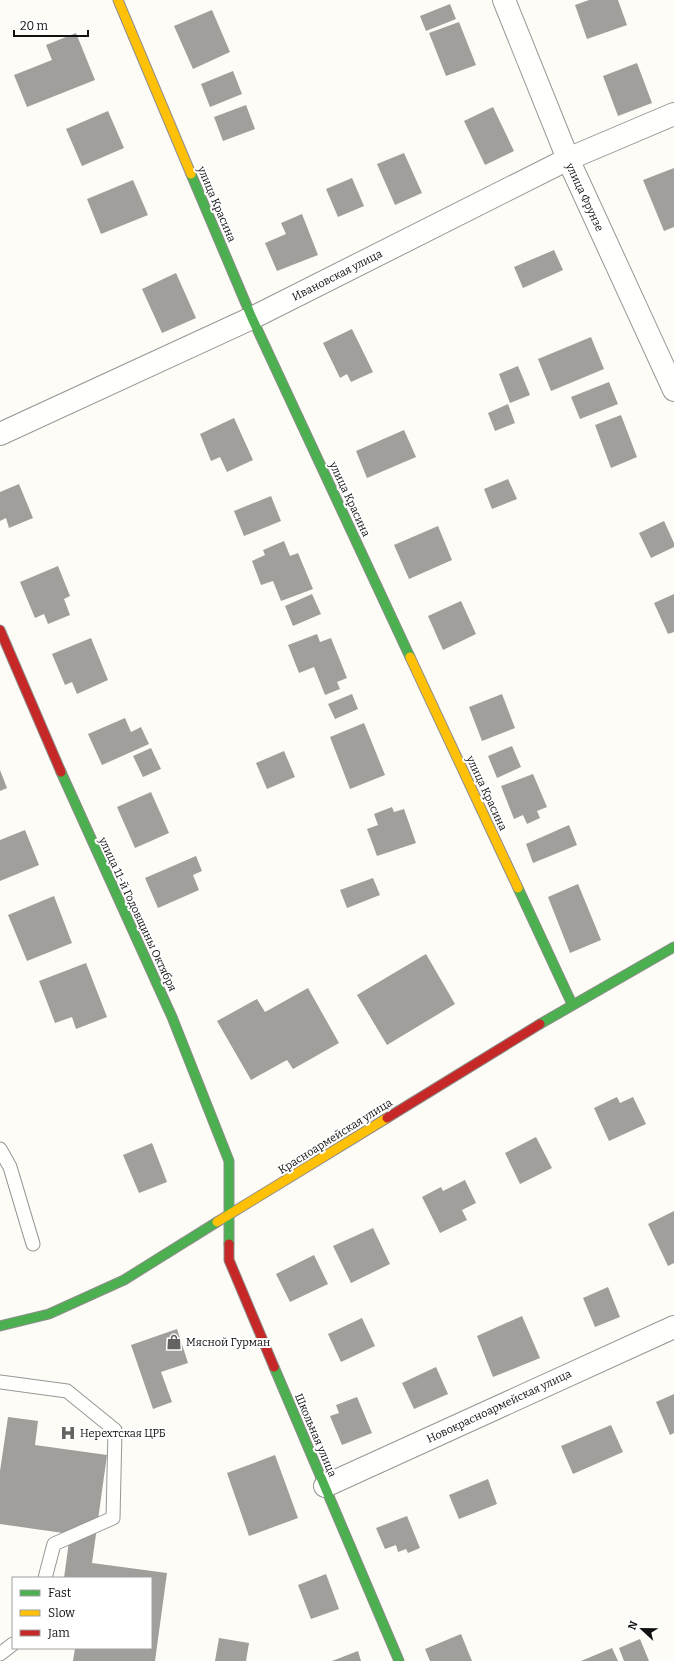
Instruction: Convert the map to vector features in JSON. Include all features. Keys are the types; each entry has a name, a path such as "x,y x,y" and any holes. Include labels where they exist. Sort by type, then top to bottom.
{"street":[{"name":"улица Красина","path":"118,0 252,318 572,1004"},
{"name":"улица Фрунзе","path":"504,0 568,159 674,390"},
{"name":"Ивановская улица","path":"0,434 252,318 568,159 674,114"},
{"name":"улица 11-й Годовщины Октября","path":"0,630 80,815 178,1031 229,1161 230,1214"},
{"name":"Красноармейская улица","path":"0,1326 49,1314 124,1280 572,1004 674,947"},
{"name":"Школьная улица","path":"230,1214 229,1260 399,1661"},
{"name":"Новокрасноармейская улица","path":"325,1486 674,1327"}],"lane":[{"path":"0,1149 10,1168 34,1244"},
{"path":"0,1382 67,1391 115,1430 113,1518 54,1544 45,1577"},
{"path":"0,1654 12,1645"}],"building":[{"path":"589,0 618,0 627,25 587,39 575,5"},
{"path":"450,4 456,19 426,31 420,16"},
{"path":"212,10 230,52 193,69 174,26"},
{"path":"459,22 476,65 446,76 429,33"},
{"path":"76,33 95,80 27,107 14,75 52,60 46,45"},
{"path":"637,63 652,103 618,116 603,76"},
{"path":"233,71 242,94 210,107 201,84"},
{"path":"246,105 255,129 223,141 214,117"},
{"path":"493,107 514,151 485,165 464,121"},
{"path":"108,111 124,148 82,166 66,129"},
{"path":"404,153 422,193 395,205 377,164"},
{"path":"674,168 674,227 664,231 643,180"},
{"path":"352,178 364,206 338,217 326,189"},
{"path":"133,180 148,215 101,234 87,199"},
{"path":"302,214 318,255 277,271 265,243 286,234 281,223"},
{"path":"554,250 563,270 523,288 514,267"},
{"path":"176,273 196,318 162,333 142,289"},
{"path":"352,329 373,372 351,382 347,374 340,378 323,343"},
{"path":"591,337 604,369 551,391 538,359"},
{"path":"518,366 530,395 510,403 499,374"},
{"path":"609,382 618,404 580,419 571,397"},
{"path":"508,404 515,423 495,431 488,413"},
{"path":"621,415 637,457 611,468 595,425"},
{"path":"234,418 253,460 227,472 220,457 211,461 200,434"},
{"path":"404,430 416,457 367,478 356,451"},
{"path":"508,479 517,499 492,509 484,489"},
{"path":"19,484 33,518 9,528 6,518 0,521 0,492"},
{"path":"271,496 281,521 244,536 234,511"},
{"path":"664,521 674,543 674,547 651,558 639,533"},
{"path":"438,526 452,560 409,579 394,545"},
{"path":"284,541 290,556 298,553 313,589 281,601 273,581 261,585 252,561 265,555 263,550"},
{"path":"58,566 70,596 64,599 70,615 48,624 44,614 35,618 20,582"},
{"path":"312,594 321,614 293,626 285,606"},
{"path":"674,594 674,632 668,634 654,603"},
{"path":"461,601 476,634 443,650 428,616"},
{"path":"317,634 320,642 331,638 347,678 337,682 340,689 325,695 314,667 299,673 288,645"},
{"path":"91,638 108,680 77,694 72,682 65,685 52,654"},
{"path":"352,694 358,709 335,719 328,704"},
{"path":"502,694 515,728 482,741 469,707"},
{"path":"125,718 131,732 141,727 149,744 102,765 88,734"},
{"path":"364,723 385,775 350,789 330,737"},
{"path":"512,746 521,767 497,778 488,756"},
{"path":"151,748 161,769 143,777 133,756"},
{"path":"284,751 295,777 267,789 256,763"},
{"path":"0,770 7,788 0,791"},
{"path":"533,774 547,807 537,811 540,818 527,824 523,815 514,819 501,786"},
{"path":"151,792 169,833 135,848 117,807"},
{"path":"392,807 394,812 404,809 416,843 377,856 367,829 378,825 374,814"},
{"path":"569,825 577,845 533,863 526,844"},
{"path":"25,830 39,865 0,881 0,840"},
{"path":"196,856 202,871 193,875 199,890 158,908 145,878"},
{"path":"373,878 380,895 347,908 340,890"},
{"path":"578,884 601,940 570,953 548,897"},
{"path":"54,896 72,943 27,961 8,915"},
{"path":"426,954 455,1004 387,1045 357,995"},
{"path":"86,963 107,1017 76,1029 72,1017 55,1023 39,981"},
{"path":"308,988 339,1043 293,1069 287,1060 251,1080 217,1021 257,999 265,1012"},
{"path":"617,1097 620,1103 633,1097 646,1124 609,1141 594,1108"},
{"path":"536,1137 552,1168 520,1184 505,1153"},
{"path":"152,1143 167,1182 139,1193 123,1155"},
{"path":"465,1180 476,1203 462,1210 467,1220 440,1233 422,1197 441,1187 443,1191"},
{"path":"674,1211 674,1263 668,1266 648,1224"},
{"path":"373,1228 390,1264 351,1283 333,1246"},
{"path":"314,1255 328,1284 290,1302 276,1274"},
{"path":"608,1287 620,1317 595,1327 583,1298"},
{"path":"522,1316 540,1358 493,1377 477,1336"},
{"path":"362,1318 375,1346 341,1362 328,1334"},
{"path":"177,1329 188,1363 161,1372 172,1402 153,1409 131,1345"},
{"path":"436,1367 448,1394 414,1409 402,1383"},
{"path":"674,1394 674,1433 670,1435 656,1402"},
{"path":"357,1397 372,1433 342,1445 330,1416 339,1413 336,1405"},
{"name":"Нерехтская ЦРБ","path":"8,1417 38,1421 35,1445 107,1455 92,1563 167,1573 155,1661 73,1661 75,1649 152,1649 152,1577 64,1577 70,1534 0,1524 0,1471"},
{"path":"611,1425 623,1452 573,1474 561,1446"},
{"path":"275,1455 298,1518 249,1536 227,1473"},
{"path":"488,1479 497,1504 459,1519 449,1495"},
{"path":"407,1516 420,1548 408,1553 406,1549 398,1552 396,1545 385,1549 376,1528"},
{"path":"326,1574 339,1609 311,1619 298,1585"},
{"path":"461,1634 472,1661 430,1661 425,1649"},
{"path":"219,1638 249,1643 246,1661 215,1661"},
{"path":"640,1639 649,1661 624,1661 619,1648"},
{"path":"612,1648 618,1661 581,1661"},
{"path":"358,1651 361,1661 332,1661"}],"traffic: fast":[{"path":"191,174 252,318 410,657"},
{"path":"61,772 172,1017 229,1161 229,1244"},
{"path":"518,888 572,1004"},
{"path":"540,1024 674,947"},
{"path":"0,1326 49,1314 124,1280 217,1222"},
{"path":"274,1367 399,1661"}],"traffic: slow":[{"path":"118,0 191,174"},
{"path":"410,657 518,888"},
{"path":"217,1222 387,1118"}],"traffic: jam":[{"path":"0,630 61,772"},
{"path":"387,1118 540,1024"},
{"path":"229,1244 229,1260 274,1367"}],"place":[{"name":"Мясной Гурман","path":"174,1342"},
{"name":"Нерехтская ЦРБ","path":"68,1433"}]}
